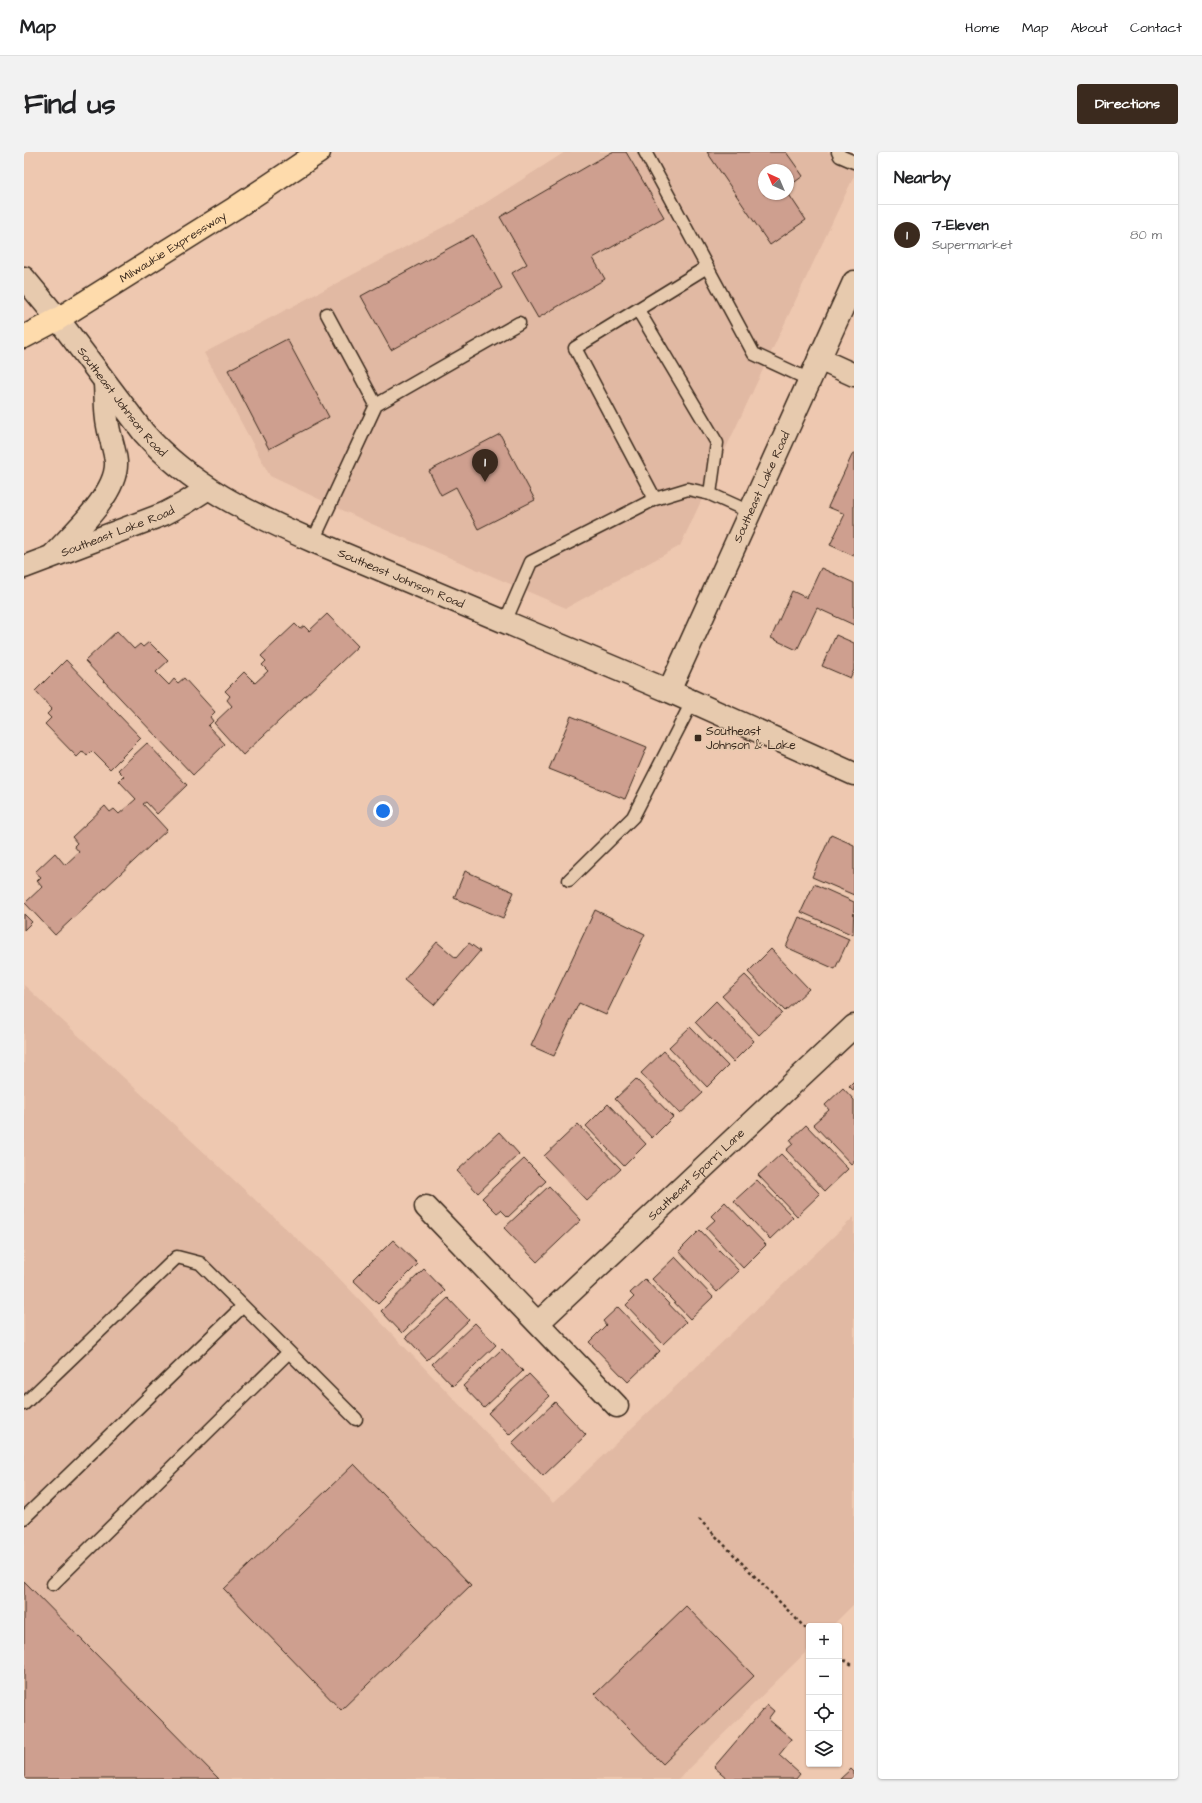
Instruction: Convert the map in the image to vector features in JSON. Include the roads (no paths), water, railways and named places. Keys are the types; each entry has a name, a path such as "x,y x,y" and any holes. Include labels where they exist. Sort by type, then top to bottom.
{"highway":[{"name":"Milwaukie Expressway","path":"24,337 58,319 235,208 318,152"}],"street":[{"name":"Southeast Johnson Road","path":"24,278 58,319 105,384 159,450 177,466 208,489 255,515 313,541 669,691 854,774"},
{"name":"Southeast Lake Road","path":"669,691 854,282"},
{"path":"819,359 854,375"},
{"path":"52,556 94,510 109,488 114,476 116,462 108,425 105,384"},
{"name":"Southeast Lake Road","path":"24,567 164,514 208,489"},
{"name":"Southeast Sporri Lane","path":"538,1323 854,1026"},
{"path":"426,1208 617,1406"}],"lane":[{"path":"645,152 754,354 810,380"},
{"path":"838,152 840,156 854,162"},
{"path":"655,499 575,348 707,267"},
{"path":"638,310 717,443 710,494"},
{"path":"327,314 376,405"},
{"path":"313,541 376,405 519,323"},
{"path":"505,622 531,562 655,499 688,489 710,494 750,512"},
{"path":"569,880 633,817 692,702"},
{"path":"24,1404 177,1257 200,1263 356,1419"},
{"path":"24,1518 243,1306"},
{"path":"53,1584 289,1352"}],"place":[{"name":"7-Eleven","path":"485,482"},
{"name":"Southeast Johnson & Lake","path":"698,738"}]}
